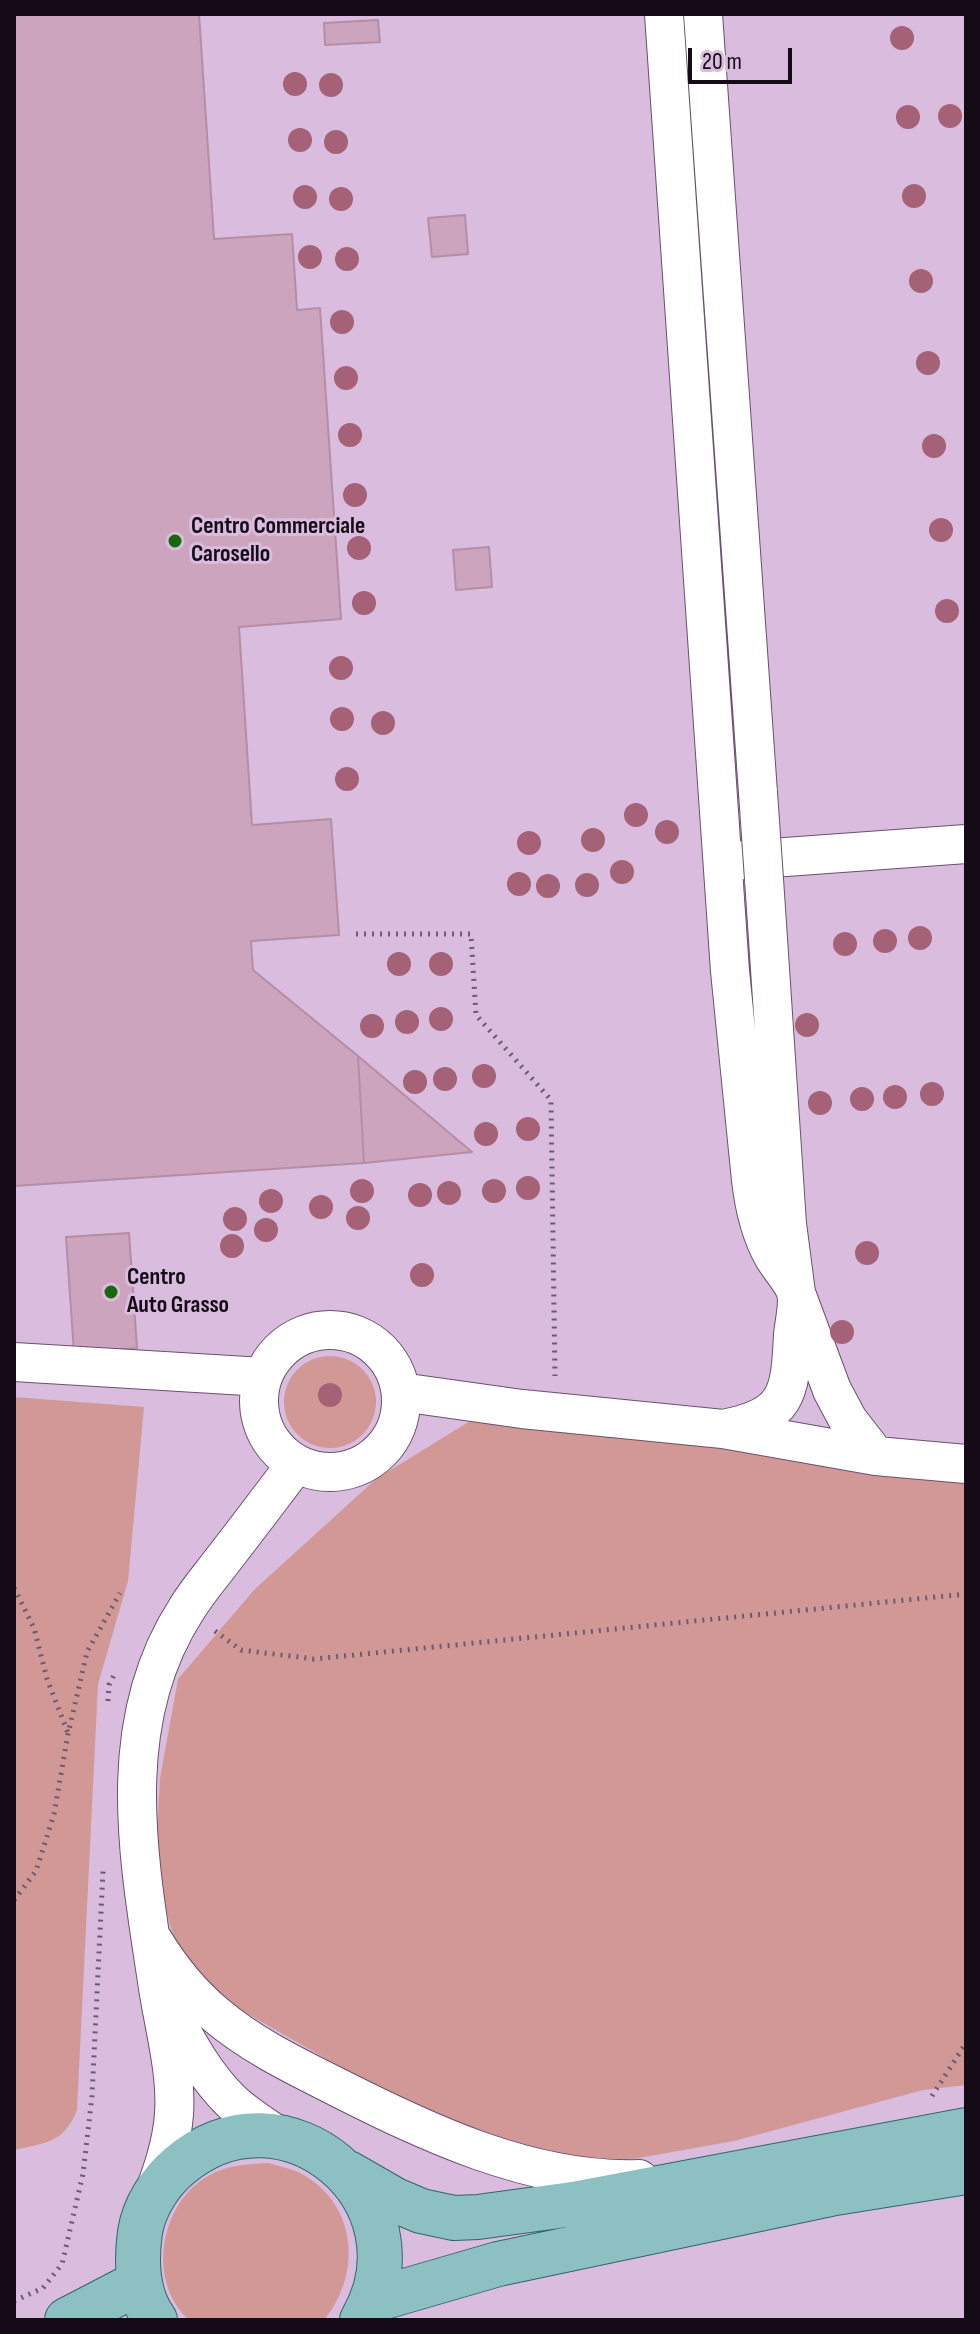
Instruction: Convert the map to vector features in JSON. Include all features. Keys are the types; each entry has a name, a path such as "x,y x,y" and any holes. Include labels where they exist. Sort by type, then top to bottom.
{"main road":[{"path":"67,2320 148,2301 137,2253 141,2225 152,2198 169,2174 192,2155 218,2141 247,2135 277,2135 316,2148 348,2173 408,2206 436,2215 466,2218 573,2204 966,2130"},
{"path":"368,2310 498,2264 835,2193 966,2172"},
{"path":"348,2173 368,2201 379,2233 381,2267 368,2310"}],"lane":[{"path":"664,14 730,971 752,1194 764,1237 796,1293 835,1398 876,1456"},
{"path":"703,14 787,1224 796,1293 791,1371 786,1394 781,1403 760,1418 723,1429"},
{"path":"724,862 966,844"},
{"path":"339,1330 362,1337 380,1350 394,1369 401,1392 400,1418 390,1442 371,1460 347,1471 321,1472 296,1464 276,1449 264,1427 259,1402 263,1377 277,1354 295,1339 316,1331 339,1330"},
{"path":"14,1362 263,1377"},
{"path":"401,1392 723,1429 876,1456 966,1464"},
{"path":"152,2198 168,2154 174,2111 140,1866 136,1765 149,1695 161,1659 186,1609 296,1464"},
{"path":"150,1934 175,1973 215,2015 282,2059 401,2119 500,2156 572,2176 613,2180 713,2176"},
{"path":"158,1989 214,2082 232,2102 277,2135"}],"path":[{"path":"356,934 471,934 476,1015 551,1100 555,1383 576,1414"},
{"path":"14,1588 34,1628 47,1679 68,1734"},
{"path":"14,1900 36,1871 54,1814 87,1652 120,1593"},
{"path":"186,1609 241,1650 314,1659 966,1594"},
{"path":"108,1716 109,1685 116,1672"},
{"path":"14,2301 43,2288 62,2264 83,2174 92,2096 103,1869"},
{"path":"904,2142 966,2043"}],"shaded area":[{"path":"321,1356 339,1356 356,1363 369,1376 376,1402 369,1428 356,1441 339,1448 321,1448 304,1441 291,1428 284,1411 284,1393 291,1376 304,1363"},
{"path":"14,1397 144,1407 128,1581 98,1684 77,2110 60,2135 44,2143 14,2150"},
{"path":"483,1413 966,1472 966,2085 923,2090 734,2141 622,2161 559,2156 503,2140 410,2103 351,2073 225,2001 180,1957 168,1918 156,1856 160,1778 178,1679 255,1589 376,1479"},
{"path":"268,2163 298,2172 318,2185 342,2219 348,2239 348,2260 345,2281 336,2301 324,2320 189,2320 176,2304 167,2285 163,2264 164,2244 179,2204 192,2188 215,2172"}],"building":[{"name":"Centro Commerciale Carosello","path":"14,14 199,14 214,239 292,234 297,310 320,308 341,619 239,627 252,825 331,819 339,935 251,941 253,970 358,1056 364,1163 14,1186"},
{"path":"378,20 380,42 325,45 324,23"},
{"path":"465,215 468,254 432,257 428,218"},
{"path":"489,547 492,587 456,590 453,550"},
{"path":"358,1056 472,1152 364,1163"},
{"path":"129,1233 137,1348 74,1353 66,1237"}],"place":[{"name":"Centro Commerciale Carosello","path":"175,541"},
{"name":"Centro Auto Grasso","path":"111,1292"}]}
